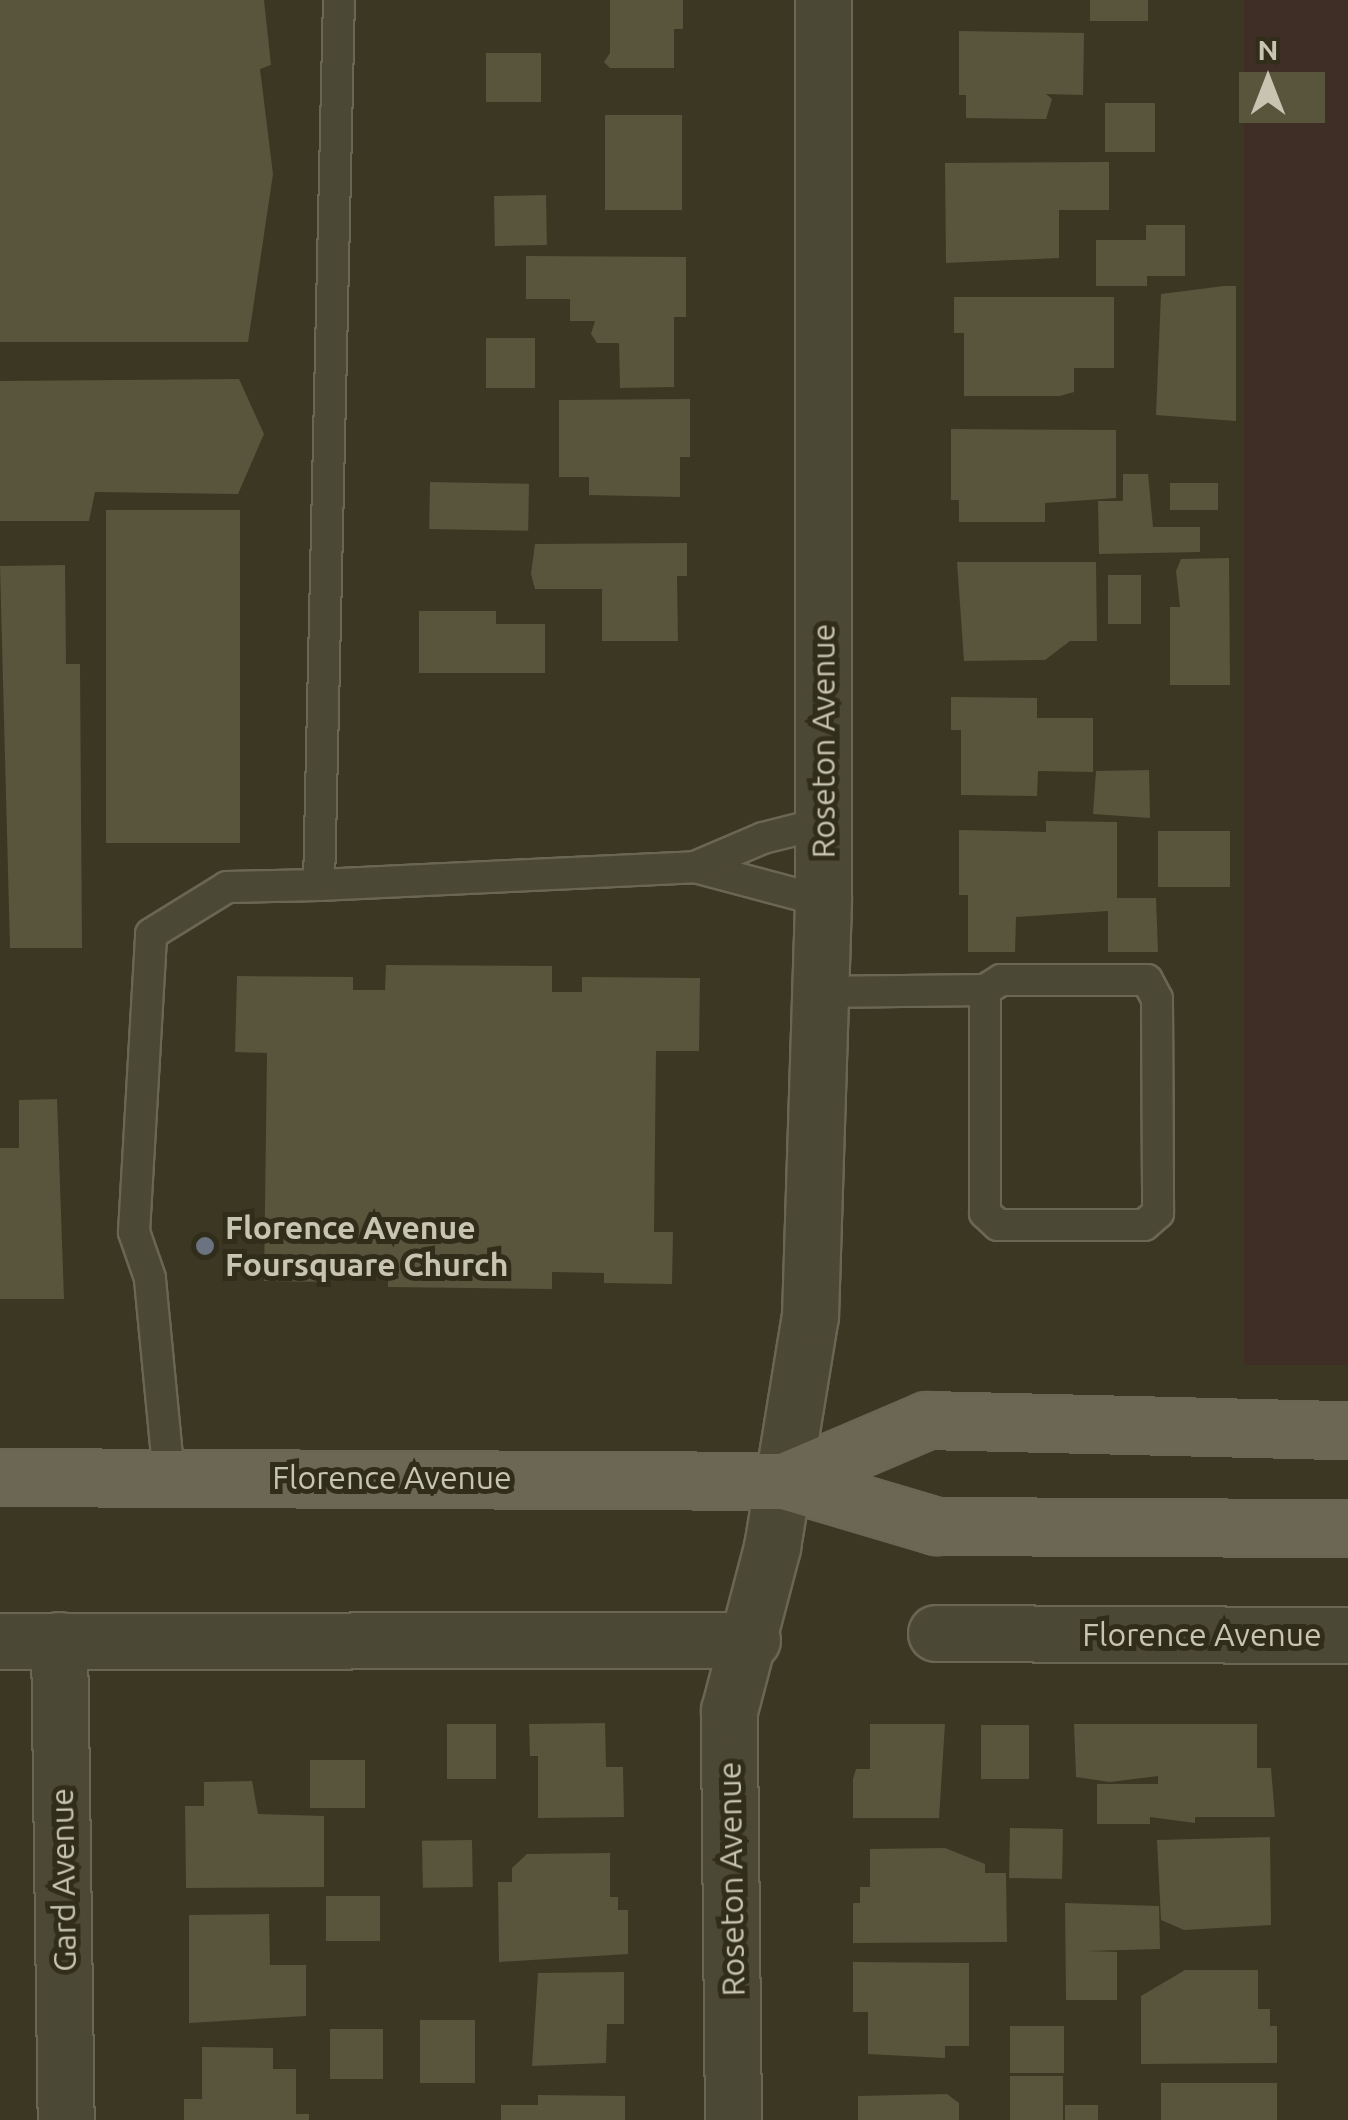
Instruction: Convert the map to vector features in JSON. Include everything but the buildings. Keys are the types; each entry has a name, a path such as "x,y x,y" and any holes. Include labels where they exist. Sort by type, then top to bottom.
{"main road":[{"name":"Florence Avenue","path":"784,1481 926,1420 1348,1430"},
{"name":"Florence Avenue","path":"0,1477 784,1481 936,1526 1348,1528"}],"street":[{"name":"Roseton Avenue","path":"733,2120 729,1712 752,1640 784,1481 810,1316 822,901 822,0"},
{"name":"Florence Avenue","path":"936,1633 1348,1635"},
{"path":"0,1640 752,1640"},
{"name":"Gard Avenue","path":"60,1640 66,2120"}],"lane":[{"path":"319,885 339,0"},
{"path":"696,867 763,838 822,823"},
{"path":"169,1477 150,1278 134,1232 151,934 227,886 696,867 822,901"},
{"path":"819,992 985,990 1002,980 1147,980 1157,999 1158,1213 1144,1225 998,1225 985,1213 985,990"}],"shaded area":[{"path":"1244,0 1348,0 1348,1365 1244,1365"}],"place":[{"name":"Florence Avenue Foursquare Church","path":"205,1246"}]}
